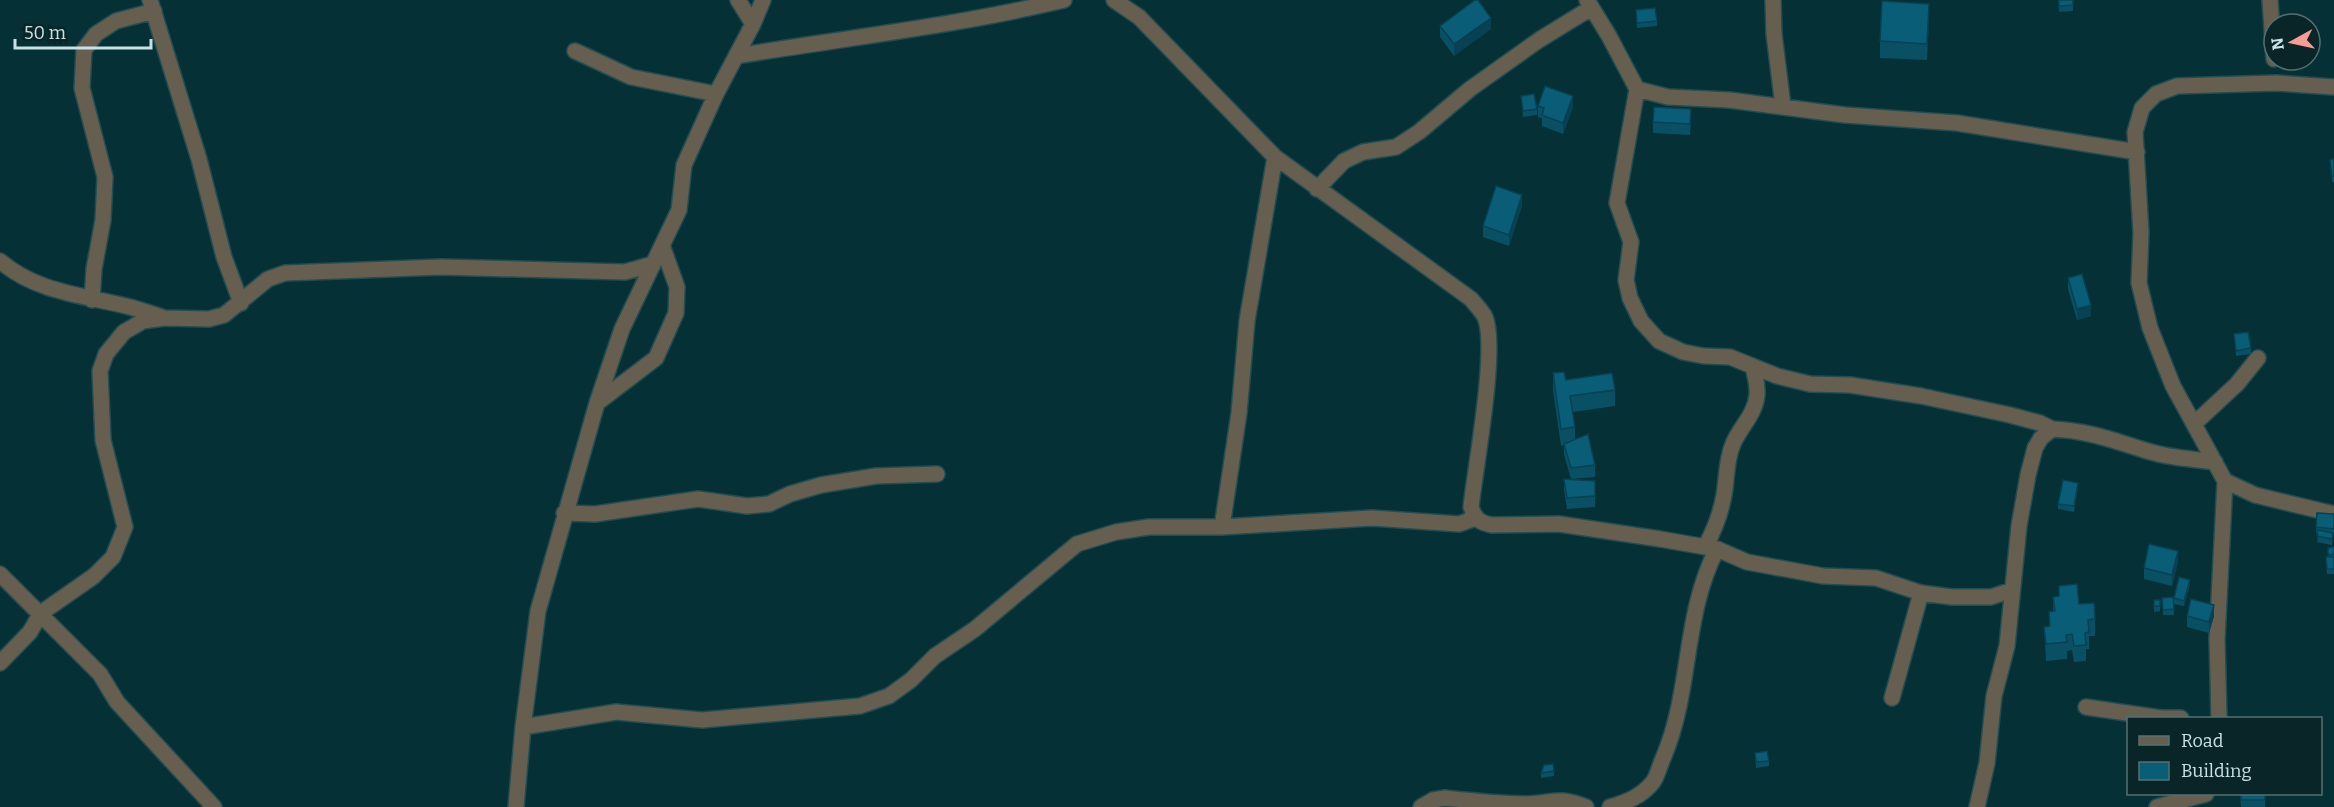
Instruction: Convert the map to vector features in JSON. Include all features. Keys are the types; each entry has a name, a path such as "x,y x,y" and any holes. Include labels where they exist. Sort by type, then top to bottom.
{"street":[{"path":"738,0 753,24"},
{"path":"516,807 522,728 538,611 597,403 622,329 663,248 679,210 684,165 763,0"},
{"path":"736,56 917,29 1019,11 1064,0"},
{"path":"1114,0 1139,17 1275,157 1471,299 1485,316 1490,336 1471,507 1474,516 1481,523 1492,525 1559,524 1711,548 1747,562 1823,576 1876,578 1921,593 1973,598 1991,597 2012,590"},
{"path":"1773,0 1774,34 1783,106"},
{"path":"1317,189 1344,161 1363,152 1396,147 1419,132 1470,88 1589,4 1637,89 1617,203 1631,242 1626,280 1630,298 1641,321 1659,341 1683,352 1730,357 1777,376 1810,384 1850,385 1921,396 2010,414 2052,429 2101,435 2152,452 2215,462"},
{"path":"92,300 94,269 103,220 105,177 82,88 84,50 96,34 116,21 152,5 199,159 224,257 241,303"},
{"path":"575,51 631,77 716,94"},
{"path":"2275,72 2276,83"},
{"path":"2219,717 2217,639 2225,481 2173,386 2154,338 2139,283 2141,234 2135,132 2142,108 2156,94 2177,86 2276,83 2334,87"},
{"path":"1637,89 1668,97 1729,100 1845,115 1948,122 2137,152"},
{"path":"1222,527 1239,413 1246,321 1275,157"},
{"path":"597,403 656,358 676,313 677,287 663,248"},
{"path":"0,261 10,269 47,288 126,306 164,318"},
{"path":"0,663 30,632 40,613 94,576 114,557 125,527 102,440 100,371 106,354 123,332 143,321 164,318 209,319 224,315 268,279 285,273 441,267 625,272 653,264"},
{"path":"2194,424 2237,384 2258,358"},
{"path":"1610,807 1633,800 1653,781 1672,735 1696,602 1724,497 1732,446 1739,432 1750,419 1757,394 1753,367"},
{"path":"1977,807 1987,763 1994,696 2007,646 2019,526 2028,476 2041,438 2052,429"},
{"path":"564,513 596,514 698,499 747,506 769,504 790,494 821,485 876,476 938,474"},
{"path":"2225,481 2255,495 2334,514"},
{"path":"522,728 616,712 702,720 860,706 889,696 911,680 935,656 975,629 1077,544 1116,532 1149,527 1222,527 1372,518 1459,524 1473,519 1474,516"},
{"path":"0,574 100,674 117,702 214,807"},
{"path":"1892,698 1921,593"},
{"path":"2086,706 2155,717"},
{"path":"1421,807 1433,800 1445,798 1529,804 1551,800 1571,801 1586,807"},
{"path":"2157,807 2207,799"}],"building":[{"path":"1478,0 1491,18 1454,44 1440,26"},
{"path":"2059,0 2073,0 2073,5 2059,6"},
{"path":"1882,1 1929,4 1927,44 1880,41"},
{"path":"1655,8 1657,21 1637,23 1636,10"},
{"path":"1545,86 1573,96 1563,123 1542,115 1544,108 1538,106"},
{"path":"1534,94 1537,109 1523,111 1521,96"},
{"path":"1654,107 1691,109 1690,124 1653,122"},
{"path":"2334,159 2334,176 2332,177 2330,160"},
{"path":"1496,186 1522,195 1509,235 1483,226"},
{"path":"2082,274 2091,305 2077,309 2068,278"},
{"path":"2248,332 2251,348 2236,351 2234,334"},
{"path":"1564,372 1566,380 1612,373 1615,390 1570,396 1575,427 1561,429 1553,373"},
{"path":"1588,434 1595,465 1571,468 1564,444"},
{"path":"1564,479 1595,481 1595,496 1567,498"},
{"path":"2063,480 2078,483 2074,506 2058,504"},
{"path":"2317,513 2334,514 2334,529 2316,527"},
{"path":"2318,530 2333,533 2332,539 2317,536"},
{"path":"2149,544 2178,551 2172,575 2144,568"},
{"path":"2334,547 2334,554 2328,555 2328,548"},
{"path":"2326,557 2334,557 2334,569 2327,569"},
{"path":"2179,577 2190,580 2184,601 2174,598"},
{"path":"2077,584 2079,604 2094,603 2095,619 2088,620 2089,632 2085,633 2086,645 2074,646 2072,634 2066,635 2067,642 2046,644 2044,627 2050,626 2049,612 2055,611 2053,597 2059,596 2059,586"},
{"path":"2173,597 2174,609 2163,610 2162,598"},
{"path":"2191,599 2214,605 2209,622 2187,616"},
{"path":"2154,600 2160,600 2160,606 2154,606"},
{"path":"1767,751 1769,761 1756,762 1755,753"},
{"path":"1553,764 1554,771 1541,773 1544,765"},
{"path":"2241,795 2265,795 2265,800 2241,800"}]}
